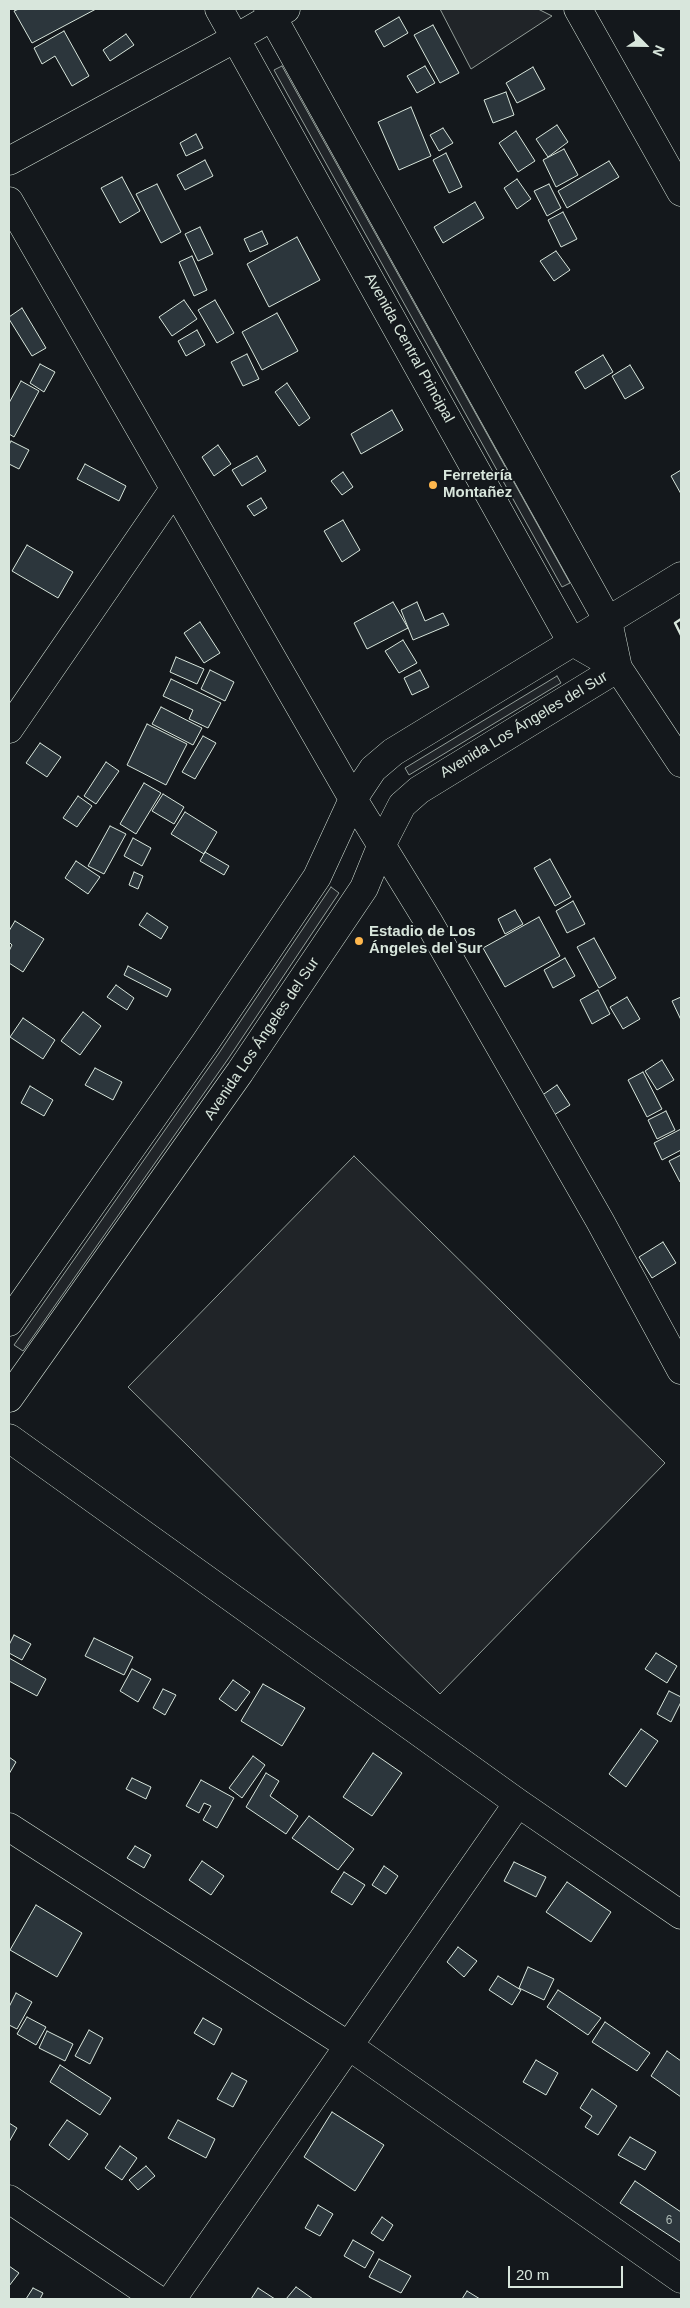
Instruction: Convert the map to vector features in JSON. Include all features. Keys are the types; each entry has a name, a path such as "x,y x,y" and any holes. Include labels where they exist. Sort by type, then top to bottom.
{"street":[{"name":"Avenida Central Principal","path":"219,9 571,641"},
{"path":"578,9 681,192"},
{"path":"9,161 236,38 275,12 608,621"},
{"path":"9,201 353,799 382,844 595,1213 681,1370"},
{"path":"9,729 174,489"},
{"path":"9,1322 200,1050 317,877 353,799 373,770 393,752 571,641 608,621 681,576"},
{"name":"Avenida Los Ángeles del Sur","path":"9,1398 246,1064 364,888 382,844 402,805 419,790 618,668 608,621"},
{"path":"571,641 618,668 681,763"},
{"path":"9,1438 518,1803 681,1915"},
{"path":"172,2299 518,1803"},
{"path":"9,1826 349,2046 681,2279"},
{"path":"9,2199 157,2299"}],"shaded area":[{"path":"440,9 538,9 552,16 471,69"},
{"path":"282,66 570,583 562,587 274,70"},
{"path":"557,676 561,683 409,775 405,768"},
{"path":"331,887 339,893 228,1059 23,1351 14,1345 219,1053"},
{"path":"354,1156 665,1463 440,1694 128,1387"}],"building":[{"path":"19,9 96,9 32,43 14,11"},
{"path":"399,17 408,33 384,47 375,31"},
{"path":"433,25 459,73 440,83 414,35"},
{"path":"64,31 89,76 72,86 55,56 42,64 34,48"},
{"path":"126,34 134,45 110,61 103,50"},
{"path":"425,66 435,83 417,93 407,76"},
{"path":"533,67 545,89 517,103 506,83"},
{"path":"506,92 514,115 493,123 484,100"},
{"path":"411,107 431,156 399,170 378,122"},
{"path":"557,125 568,142 548,157 536,139"},
{"path":"443,128 453,143 439,151 430,135"},
{"path":"516,131 535,161 518,172 499,143"},
{"path":"196,134 203,148 186,156 180,143"},
{"path":"564,149 578,175 556,187 543,160"},
{"path":"446,153 462,187 449,193 433,160"},
{"path":"205,160 213,176 185,190 177,175"},
{"path":"609,161 619,177 567,208 558,191"},
{"path":"122,177 140,211 120,223 101,188"},
{"path":"517,179 531,199 517,209 504,188"},
{"path":"157,184 181,232 161,243 136,194"},
{"path":"549,184 561,208 547,216 534,191"},
{"path":"475,202 484,218 443,243 434,227"},
{"path":"563,212 577,239 561,247 548,220"},
{"path":"200,227 213,254 198,261 185,234"},
{"path":"262,231 268,244 250,252 244,239"},
{"path":"297,237 320,280 269,307 247,264"},
{"path":"556,251 570,270 554,281 540,261"},
{"path":"192,256 207,290 194,296 179,262"},
{"path":"184,300 197,319 172,336 159,317"},
{"path":"215,300 234,333 217,343 198,310"},
{"path":"22,308 46,348 32,356 9,319 9,317"},
{"path":"277,313 298,351 262,370 242,332"},
{"path":"197,330 205,345 186,356 178,341"},
{"path":"247,354 259,379 243,386 231,362"},
{"path":"603,355 613,372 585,389 575,372"},
{"path":"40,364 55,372 44,392 30,383"},
{"path":"630,365 644,388 625,399 612,376"},
{"path":"21,381 39,391 14,437 9,434 9,403"},
{"path":"287,383 310,418 299,426 275,392"},
{"path":"392,410 403,430 361,454 351,434"},
{"path":"11,441 29,450 19,469 9,464 9,445"},
{"path":"218,445 231,464 214,476 202,457"},
{"path":"257,456 266,471 242,486 232,470"},
{"path":"85,464 126,486 119,501 77,479"},
{"path":"681,470 681,494 671,476"},
{"path":"343,472 353,487 342,495 331,481"},
{"path":"261,498 267,508 254,516 247,506"},
{"path":"343,520 360,550 342,562 324,531"},
{"path":"27,545 73,572 58,598 12,571"},
{"path":"393,602 408,628 367,649 354,623"},
{"path":"417,602 425,621 443,613 449,625 413,640 401,610"},
{"path":"200,622 220,653 204,663 184,633"},
{"path":"403,640 417,663 399,673 385,651"},
{"path":"176,657 204,669 197,684 170,672"},
{"path":"210,670 234,682 225,701 201,689"},
{"path":"420,670 429,687 412,695 404,678"},
{"path":"171,679 221,703 208,728 189,719 193,710 163,696"},
{"path":"161,707 202,728 193,745 152,724"},
{"path":"147,724 187,744 166,785 127,765"},
{"path":"203,736 216,743 195,779 182,772"},
{"path":"40,743 61,757 47,777 26,763"},
{"path":"106,762 119,771 96,804 84,796"},
{"path":"144,783 161,793 136,834 120,824"},
{"path":"163,794 184,807 174,824 152,811"},
{"path":"78,796 92,806 77,827 63,818"},
{"path":"185,812 217,832 204,854 171,834"},
{"path":"110,826 126,834 104,874 88,866"},
{"path":"133,838 151,848 142,866 124,856"},
{"path":"205,852 229,866 224,875 200,861"},
{"path":"550,859 571,897 555,906 534,868"},
{"path":"76,861 100,877 88,894 65,878"},
{"path":"134,872 143,876 138,889 129,885"},
{"path":"573,901 585,924 567,933 556,911"},
{"path":"515,910 523,924 505,934 498,919"},
{"path":"147,913 168,927 161,939 139,925"},
{"path":"539,917 560,956 505,987 483,948"},
{"path":"15,921 44,939 23,972 9,963 9,951 12,945 9,942 9,931"},
{"path":"594,938 616,978 599,988 577,947"},
{"path":"565,958 575,976 553,988 544,970"},
{"path":"128,966 171,989 167,997 124,975"},
{"path":"116,985 134,998 127,1010 107,997"},
{"path":"598,990 610,1014 592,1024 580,1000"},
{"path":"627,997 640,1019 623,1029 610,1007"},
{"path":"681,997 681,1020 672,1001"},
{"path":"83,1012 101,1026 80,1055 61,1041"},
{"path":"23,1018 55,1040 43,1059 10,1037"},
{"path":"662,1060 674,1080 657,1090 645,1071"},
{"path":"95,1068 122,1082 113,1100 85,1085"},
{"path":"643,1072 662,1109 647,1117 628,1080"},
{"path":"557,1085 570,1105 554,1115 541,1096"},
{"path":"30,1086 53,1100 44,1116 21,1103"},
{"path":"666,1111 675,1130 657,1139 648,1120"},
{"path":"681,1129 681,1150 662,1160 654,1143"},
{"path":"681,1155 681,1181 680,1182 669,1161"},
{"path":"663,1242 676,1263 652,1278 639,1257"},
{"path":"14,1635 31,1644 22,1660 9,1653 9,1645"},
{"path":"94,1638 133,1657 124,1675 85,1656"},
{"path":"656,1653 677,1666 667,1683 645,1669"},
{"path":"9,1658 46,1679 37,1696 9,1681"},
{"path":"132,1669 151,1679 138,1702 120,1691"},
{"path":"233,1680 250,1692 236,1711 219,1699"},
{"path":"263,1684 305,1708 282,1746 241,1721"},
{"path":"163,1689 176,1695 165,1715 153,1708"},
{"path":"669,1691 681,1697 681,1702 671,1722 657,1714"},
{"path":"641,1729 658,1741 626,1787 609,1774"},
{"path":"373,1753 402,1773 372,1816 343,1797"},
{"path":"253,1756 265,1765 242,1798 229,1788"},
{"path":"9,1757 16,1762 9,1774"},
{"path":"266,1773 279,1781 270,1796 298,1816 286,1834 246,1807"},
{"path":"132,1778 151,1787 146,1799 126,1789"},
{"path":"201,1780 234,1798 217,1828 203,1820 211,1806 204,1803 199,1813 186,1806"},
{"path":"309,1816 354,1849 338,1870 292,1838"},
{"path":"135,1846 151,1855 144,1868 127,1858"},
{"path":"202,1861 224,1876 211,1895 189,1880"},
{"path":"514,1862 546,1877 536,1897 504,1881"},
{"path":"384,1866 398,1876 386,1894 372,1885"},
{"path":"344,1872 365,1885 352,1905 331,1892"},
{"path":"567,1882 611,1912 591,1942 546,1912"},
{"path":"36,1905 82,1933 57,1977 10,1950"},
{"path":"458,1947 477,1961 464,1977 447,1962"},
{"path":"528,1967 554,1979 544,2000 519,1988"},
{"path":"498,1976 521,1990 512,2005 489,1990"},
{"path":"558,1990 601,2018 588,2035 547,2007"},
{"path":"16,1993 32,2002 17,2029 9,2025 9,2007"},
{"path":"27,2017 46,2027 36,2045 17,2034"},
{"path":"203,2018 222,2029 214,2045 194,2033"},
{"path":"605,2022 650,2053 637,2071 592,2042"},
{"path":"89,2030 103,2038 90,2064 75,2056"},
{"path":"47,2031 73,2044 65,2061 39,2048"},
{"path":"667,2051 681,2061 681,2097 651,2076"},
{"path":"536,2060 558,2073 546,2095 523,2082"},
{"path":"60,2065 111,2098 100,2115 50,2082"},
{"path":"232,2073 247,2081 233,2107 217,2099"},
{"path":"592,2089 617,2106 598,2135 585,2127 592,2116 580,2108"},
{"path":"332,2112 384,2145 355,2191 304,2157"},
{"path":"67,2120 88,2134 69,2160 49,2145"},
{"path":"178,2120 215,2139 206,2158 168,2138"},
{"path":"9,2123 17,2128 9,2142"},
{"path":"630,2137 656,2152 645,2170 618,2155"},
{"path":"120,2146 137,2158 122,2180 105,2168"},
{"path":"146,2166 155,2176 138,2190 129,2180"},
{"path":"635,2181 681,2212 681,2243 620,2203"},
{"path":"318,2205 333,2214 320,2236 305,2228"},
{"path":"382,2217 393,2225 383,2241 371,2233"},
{"path":"353,2240 374,2252 365,2268 344,2256"},
{"path":"379,2259 411,2276 401,2293 369,2277"},
{"path":"9,2266 19,2273 9,2286"},
{"path":"296,2287 313,2299 286,2299"},
{"path":"33,2288 43,2293 40,2299 26,2299"},
{"path":"258,2288 275,2299 251,2299"},
{"path":"467,2291 480,2299 462,2299"}],"wall":[{"path":"681,619 675,623 681,635"}],"place":[{"name":"Ferretería Montañez","path":"433,485"},
{"name":"Estadio de Los Ángeles del Sur","path":"359,941"}]}
